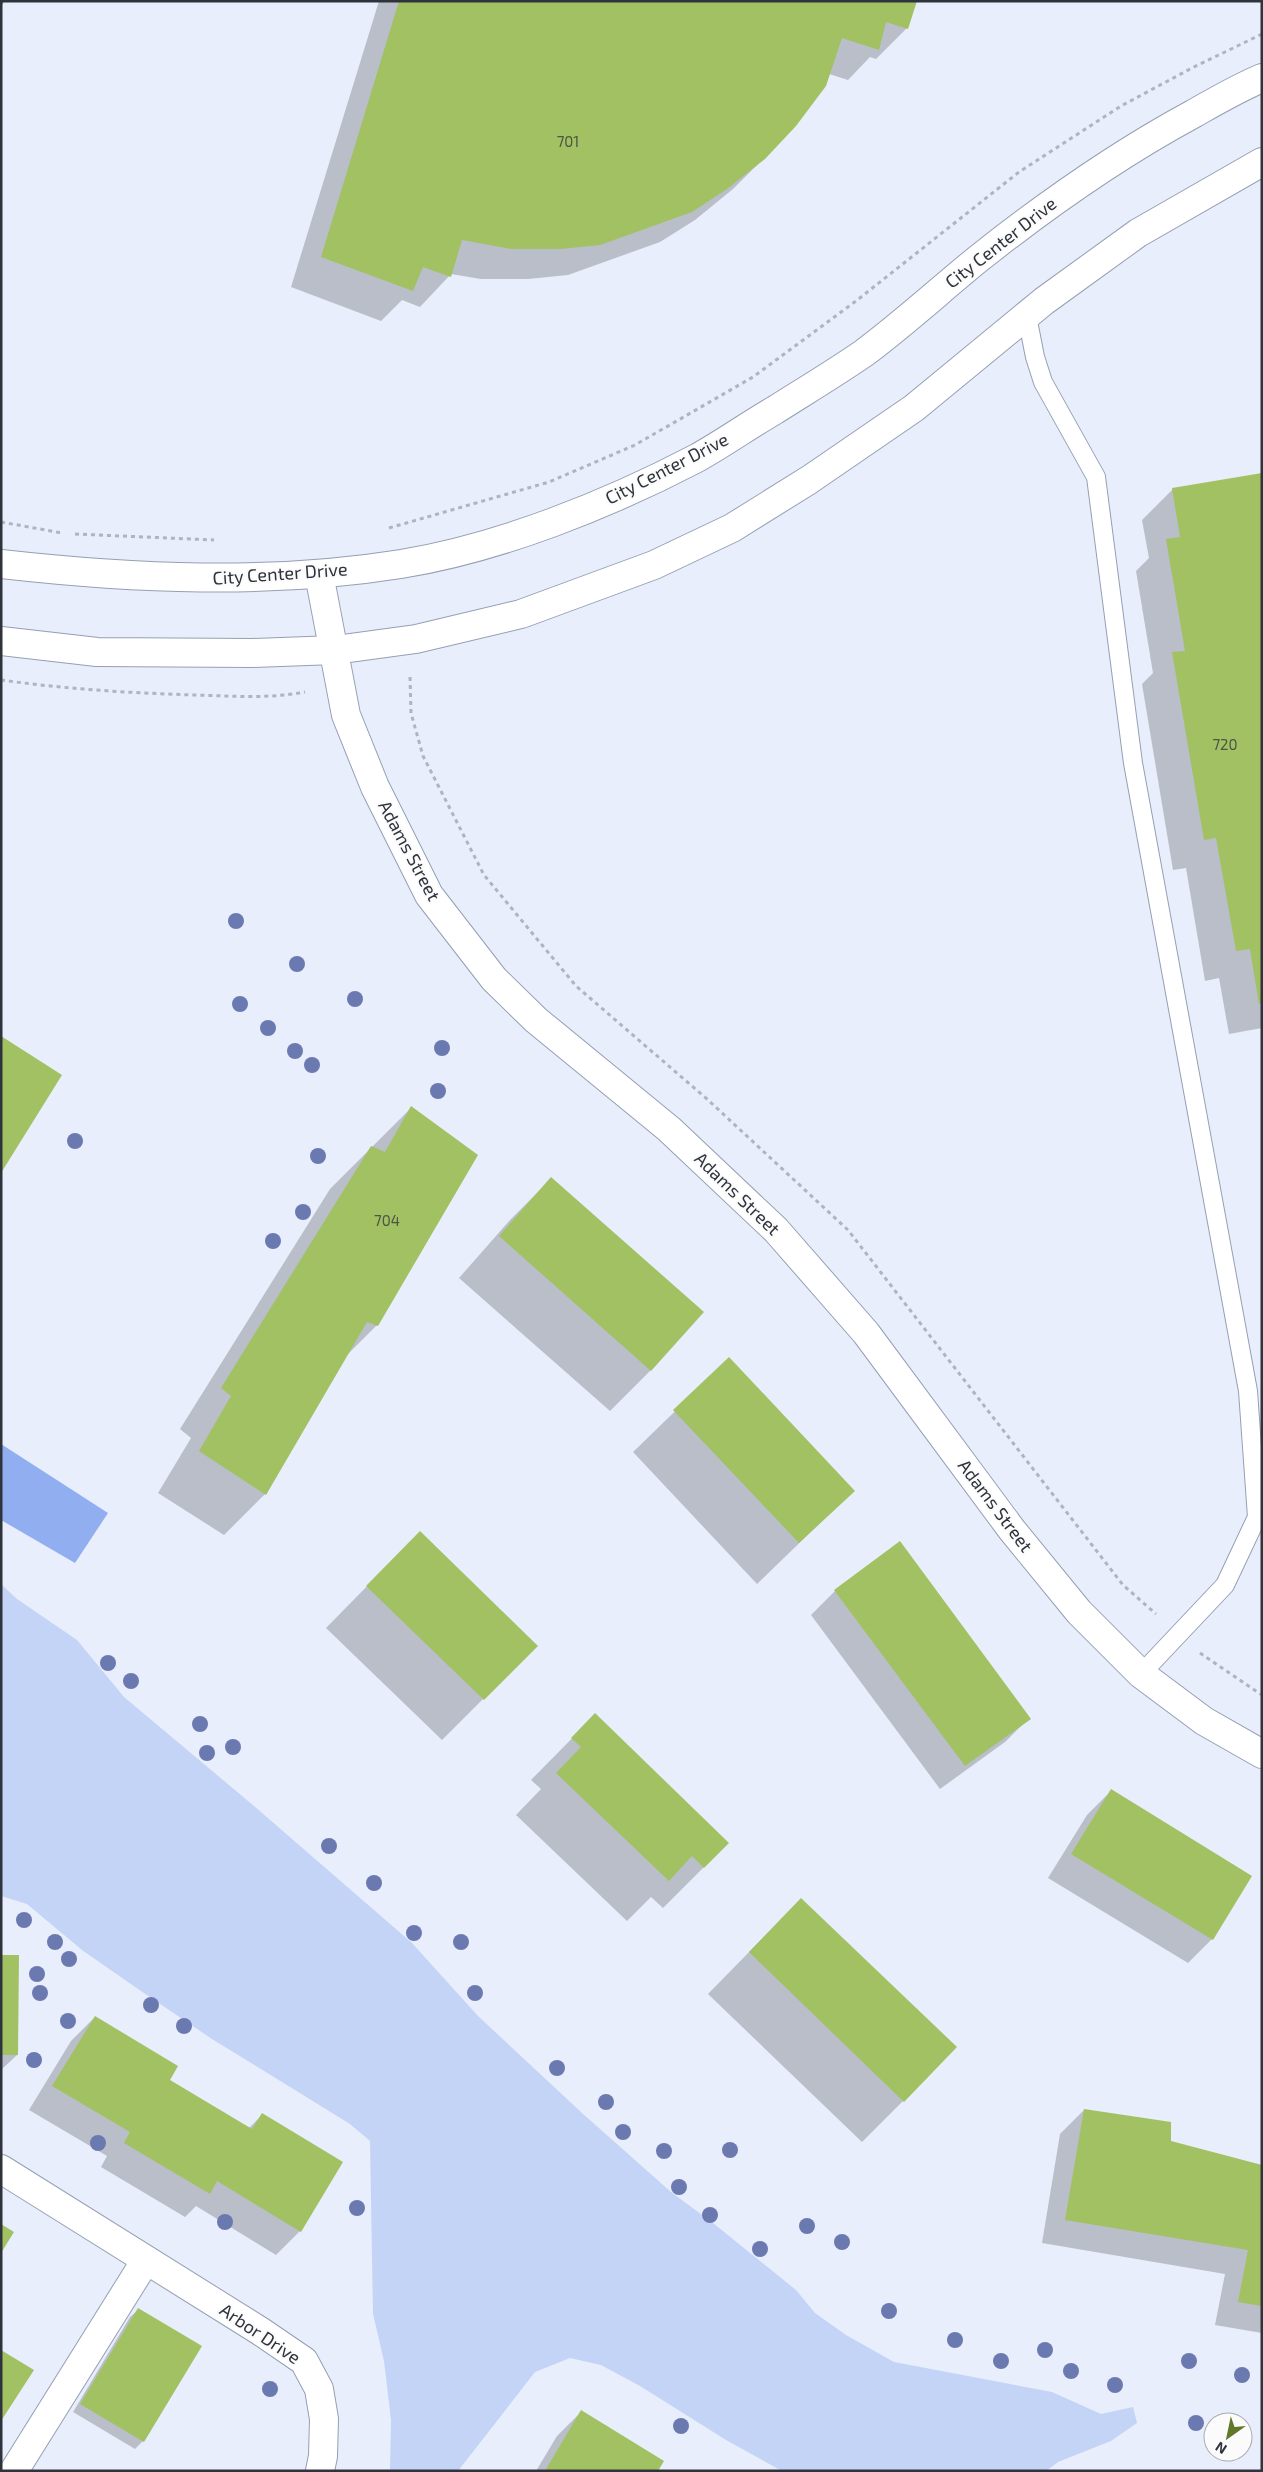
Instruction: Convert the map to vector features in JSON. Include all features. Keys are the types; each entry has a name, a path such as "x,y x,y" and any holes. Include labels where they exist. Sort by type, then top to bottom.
{"street":[{"name":"City Center Drive","path":"1,564 62,571 202,579 319,574 403,564 484,544 581,513 699,457 864,352 1033,215 1080,182 1151,137 1244,85 1262,78"},
{"path":"1,642 97,652 252,653 335,650 416,639 521,614 654,565 732,528 809,480 914,408 1052,295 1138,233 1262,162"},
{"name":"Adams Street","path":"319,574 346,715 375,786 430,895 494,979 536,1020 669,1129 776,1230 866,1333 1012,1530 1067,1597 1141,1674 1204,1721 1262,1754"},
{"name":"Arbor Drive","path":"1,2169 304,2361 319,2389 324,2419 323,2456 320,2471"},
{"path":"14,2471 146,2260"}],"lane":[{"path":"1027,316 1035,358 1043,382 1096,477 1133,763 1248,1391 1257,1517 1225,1585 1141,1674"}],"path":[{"path":"380,531 549,482 635,445 753,377 856,301 1020,172 1121,106 1192,68 1262,34"},
{"path":"1,522 65,533"},
{"path":"74,534 222,540"},
{"path":"1,680 55,687 156,694 276,698 304,692"}],"shaded area":[{"path":"1,1444 108,1513 75,1563 1,1520"},
{"path":"1,1584 17,1599 77,1640 124,1697 254,1806 412,1943 478,2016 582,2113 671,2192 713,2223 796,2290 815,2313 846,2335 894,2362 1052,2392 1101,2414 1133,2407 1137,2423 1111,2441 1058,2462 1046,2471 782,2471 726,2440 640,2386 601,2365 570,2358 535,2372 458,2471 390,2471 391,2420 384,2361 373,2314 370,2141 350,2124 212,2039 138,1989 82,1950 27,1904 1,1896"}],"building":[{"path":"399,1 917,1 908,29 886,22 879,50 842,38 826,86 796,126 765,159 727,189 692,212 600,245 560,249 512,249 462,240 451,277 423,267 413,291 321,257"},
{"path":"1262,473 1262,1003 1259,1004 1250,949 1236,951 1216,838 1204,840 1172,652 1185,651 1166,539 1180,537 1172,488"},
{"path":"1,1036 62,1075 1,1173"},
{"path":"411,1106 478,1155 378,1326 367,1322 266,1495 199,1451 231,1396 221,1388 371,1146 385,1152"},
{"path":"551,1177 704,1312 651,1371 499,1236"},
{"path":"729,1357 855,1491 799,1543 673,1410"},
{"path":"420,1531 538,1646 484,1700 366,1586"},
{"path":"900,1541 1031,1719 965,1766 834,1590"},
{"path":"595,1713 729,1843 704,1868 692,1856 669,1881 556,1773 581,1747 571,1738"},
{"path":"1111,1789 1252,1876 1213,1940 1071,1854"},
{"path":"801,1898 957,2047 904,2102 749,1952"},
{"path":"1,1955 19,1955 18,2055 1,2055"},
{"path":"95,2016 178,2066 170,2080 252,2129 262,2113 343,2162 301,2232 217,2181 210,2194 124,2143 130,2132 52,2086"},
{"path":"1084,2109 1171,2122 1171,2141 1262,2165 1262,2306 1238,2302 1248,2250 1065,2220"},
{"path":"1,2224 14,2232 1,2253"},
{"path":"138,2308 202,2346 144,2442 80,2404"},
{"path":"1,2350 34,2370 1,2421"},
{"path":"581,2410 664,2461 658,2471 545,2471"}]}
